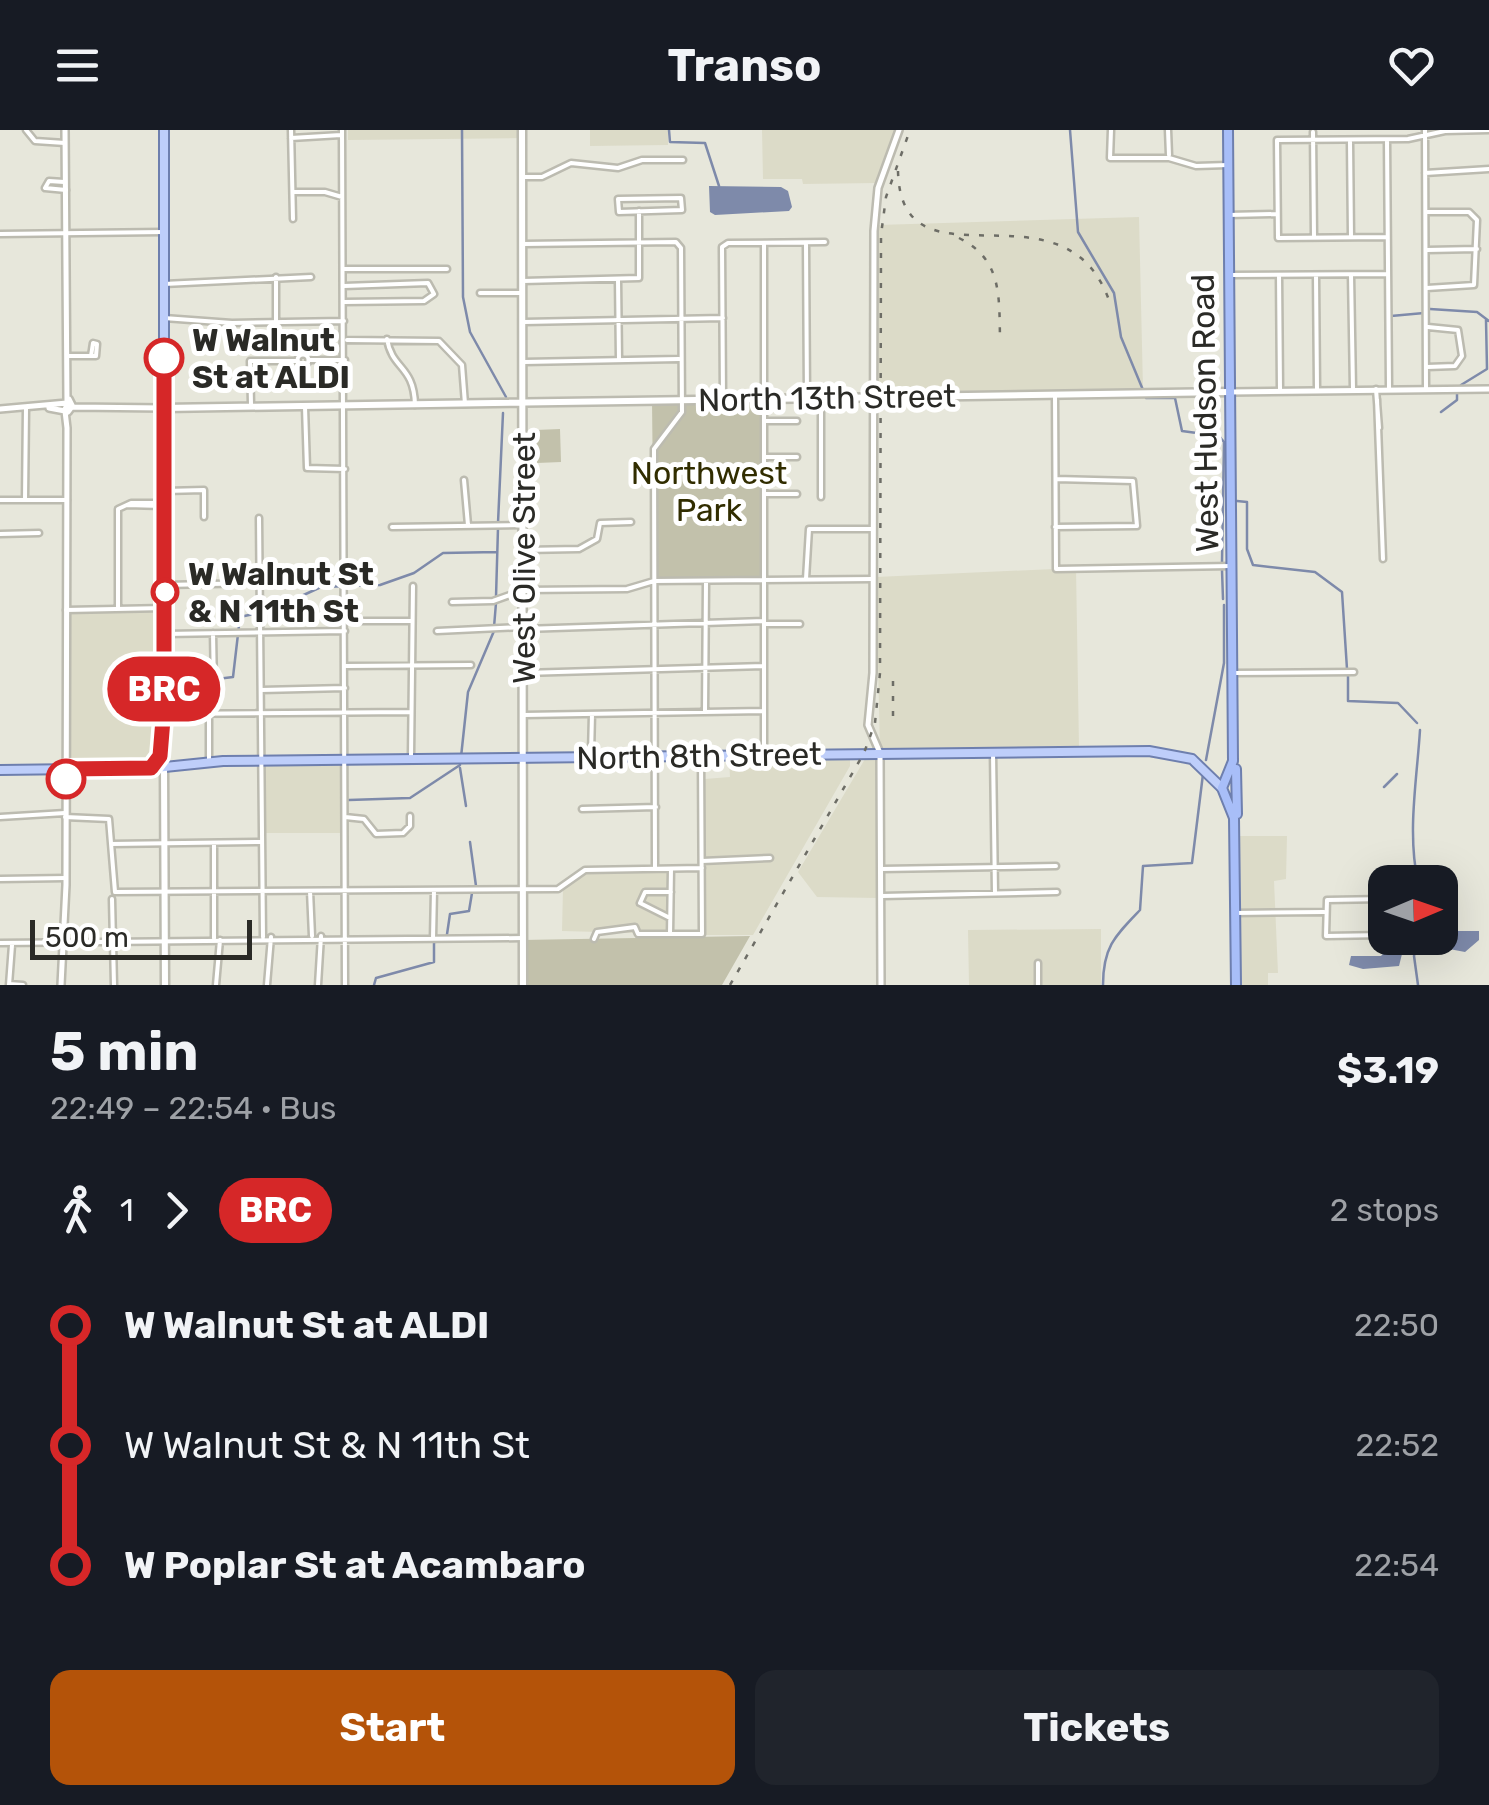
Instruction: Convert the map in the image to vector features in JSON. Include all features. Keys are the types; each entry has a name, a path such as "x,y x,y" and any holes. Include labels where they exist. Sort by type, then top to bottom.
{"highway":[{"name":"West Hudson Road","path":"1228,130 1232,768 1222,788 1234,828"},
{"name":"West Hudson Road","path":"1232,696 1236,985"},
{"path":"1222,788 1232,783 1236,773"}],"main road":[{"path":"164,130 164,985"},
{"name":"West Olive Street","path":"522,130 524,985"},
{"name":"North 13th Street","path":"164,408 1230,392"},
{"name":"West Hudson Road","path":"1206,768 1218,776 1230,769 1232,696"},
{"path":"151,768 160,756 164,719"},
{"name":"North 8th Street","path":"0,770 151,768 262,760 1164,751 1206,768"},
{"path":"164,754 180,764"},
{"path":"1206,768 1222,788"}],"street":[{"path":"26,130 35,142 65,143"},
{"path":"60,985 66,878 65,130"},
{"path":"291,130 293,219"},
{"path":"882,985 880,753 868,725 873,673 876,203 899,130"},
{"path":"1111,130 1110,158 1168,158 1196,166 1228,164"},
{"path":"1168,130 1168,158"},
{"path":"1387,238 1278,238 1277,140 1387,140 1425,133 1489,130"},
{"path":"1313,132 1314,238"},
{"path":"291,138 342,133 346,985"},
{"path":"1425,133 1426,389"},
{"path":"1350,140 1351,238"},
{"path":"1387,140 1389,388"},
{"path":"523,178 542,177 572,163 618,168 642,160 682,160"},
{"path":"1425,173 1489,168"},
{"path":"66,182 44,186 66,190"},
{"path":"293,192 325,192 343,197"},
{"path":"681,198 682,210 639,211 619,212 618,199 681,198"},
{"path":"523,281 639,278 639,211"},
{"path":"1426,212 1469,212 1476,216 1477,249 1474,285 1426,288"},
{"path":"1228,215 1278,214"},
{"path":"0,234 164,232"},
{"path":"523,244 676,242 681,248 680,418 654,448 654,869"},
{"path":"806,242 807,398"},
{"path":"723,400 722,248 728,243 825,242"},
{"path":"764,243 764,755"},
{"path":"1426,250 1477,249"},
{"path":"344,269 447,269"},
{"path":"1228,275 1387,274"},
{"path":"1279,275 1280,390"},
{"path":"1316,275 1317,389"},
{"path":"1352,275 1353,389"},
{"path":"276,277 276,322"},
{"path":"164,284 311,277"},
{"path":"618,279 618,360"},
{"path":"344,286 428,283 434,294 424,302 344,302"},
{"path":"480,293 524,293"},
{"path":"164,318 344,320"},
{"path":"524,322 722,318"},
{"path":"1427,367 1459,364 1458,330 1428,328"},
{"path":"345,340 432,338 450,349 462,365 465,404"},
{"path":"387,339 392,355 413,378 415,405"},
{"path":"68,356 91,356"},
{"path":"524,362 681,359"},
{"path":"251,407 250,361 298,361 304,366 309,360 345,360"},
{"path":"1376,388 1383,559"},
{"name":"North 13th Street","path":"1230,392 1489,389"},
{"path":"1055,395 1056,569 1231,566"},
{"path":"821,498 822,398"},
{"path":"304,407 305,464 309,470 345,469"},
{"path":"25,500 26,408"},
{"path":"0,409 164,408"},
{"path":"764,421 797,421"},
{"path":"764,457 797,457"},
{"path":"1055,480 1128,478 1136,485 1137,526 1056,527"},
{"path":"464,480 468,525"},
{"path":"165,491 204,490 204,517"},
{"path":"764,494 797,494"},
{"path":"0,500 67,500"},
{"path":"118,609 120,506 165,505"},
{"path":"259,518 263,937"},
{"path":"524,550 579,548 597,538 600,524 631,522"},
{"path":"392,526 524,526"},
{"path":"806,579 808,529 873,529"},
{"path":"0,534 39,533"},
{"path":"452,602 493,602 524,590 627,588 654,581 872,579"},
{"path":"705,712 706,580"},
{"path":"165,585 258,583"},
{"path":"411,761 414,586"},
{"path":"66,610 165,608"},
{"path":"346,621 412,621"},
{"path":"437,631 629,628 706,622 800,624"},
{"path":"165,634 346,631"},
{"path":"214,632 214,688"},
{"path":"346,666 471,666"},
{"path":"524,673 764,666"},
{"path":"1232,674 1354,672"},
{"path":"261,690 345,688"},
{"path":"524,714 764,711"},
{"path":"164,719 209,714 411,712"},
{"path":"209,714 209,761"},
{"path":"591,758 592,714"},
{"path":"993,752 995,893"},
{"path":"594,940 597,932 635,927 638,934 702,934 702,756"},
{"path":"582,809 656,808"},
{"path":"0,817 65,815 109,819 113,890 558,889 586,870 670,869 770,858"},
{"path":"345,817 364,819 376,834 407,831 410,816"},
{"path":"111,844 263,842"},
{"path":"214,843 216,985"},
{"path":"882,869 1056,866"},
{"path":"670,869 670,934"},
{"path":"0,879 66,878"},
{"path":"433,938 434,890"},
{"path":"310,891 312,936"},
{"path":"670,892 644,892 640,903 670,918"},
{"path":"881,896 1057,892"},
{"path":"1368,899 1327,900 1324,912 1326,936 1368,936"},
{"path":"112,900 116,940 114,985"},
{"path":"1235,913 1324,912"},
{"path":"0,943 312,936 522,938"},
{"path":"318,985 322,936"},
{"path":"267,985 271,937"},
{"path":"9,984 12,943"},
{"path":"1038,963 1038,985"},
{"path":"0,982 22,985"}],"shaded area":[{"path":"348,130 522,130 522,138 348,140"},
{"path":"590,130 668,130 668,145 590,146"},
{"path":"762,130 895,130 877,183 803,184 802,179 763,179"},
{"path":"1139,217 1143,389 877,393 878,225"},
{"path":"1076,568 1079,748 880,749 876,577"},
{"path":"162,611 158,757 149,764 70,764 71,613"},
{"path":"729,759 850,760 850,766 753,935 704,935 705,779 730,777"},
{"path":"865,759 877,760 877,898 817,897 798,872"},
{"path":"263,764 345,764 343,833 263,833"},
{"path":"1238,836 1287,836 1286,879 1274,881 1278,973 1268,973 1268,985 1240,985"},
{"path":"673,872 673,934 562,931 563,889 584,873"},
{"path":"1101,929 1101,985 969,985 968,930"}],"green space":[{"name":"Northwest Park","path":"765,399 764,579 654,581 652,401"},
{"path":"560,429 561,462 537,463 536,430"},
{"path":"750,936 722,985 523,985 522,940"}],"water":[{"path":"709,186 781,187 788,191 792,207 789,211 715,215 710,212"},
{"path":"1458,931 1479,931 1479,940 1465,952 1458,951"},
{"path":"1402,955 1399,966 1363,969 1349,965 1351,956"}],"waterway":[{"path":"462,130 463,297 470,332 506,397"},
{"path":"669,130 670,142 705,143 719,186"},
{"path":"1070,130 1078,232 1114,293 1121,337 1143,390"},
{"path":"1430,309 1477,312 1489,321"},
{"path":"1391,316 1424,313"},
{"path":"1461,385 1487,369 1486,320"},
{"path":"1441,412 1457,400 1457,392"},
{"path":"1146,398 1175,398 1182,431 1219,436 1224,442 1222,563"},
{"path":"498,523 503,413"},
{"path":"1237,501 1247,502 1247,549 1253,565 1315,572 1342,592 1347,669"},
{"path":"496,597 498,528"},
{"path":"217,679 233,677 240,617 271,610 321,587 380,585 414,573 443,553 497,552"},
{"path":"1222,570 1223,599"},
{"path":"494,627 496,603"},
{"path":"1206,760 1224,663 1224,605"},
{"path":"461,757 468,692 494,631"},
{"path":"1348,675 1348,701 1398,703 1417,723"},
{"path":"170,680 211,678"},
{"path":"1415,865 1413,825 1420,730"},
{"path":"349,800 410,798 460,765"},
{"path":"460,768 466,806"},
{"path":"1103,985 1105,961 1112,943 1140,910 1143,866 1192,863 1203,774"},
{"path":"1384,787 1397,774"},
{"path":"470,842 476,886"},
{"path":"374,985 376,978 434,962 434,942 446,941 450,914 469,911 472,893"},
{"path":"1414,955 1418,985"}],"railway":[{"path":"730,985 864,753 875,723 880,673 881,235 886,197 910,130"},
{"path":"898,171 906,208 926,227 955,234 1026,237 1060,246 1090,266 1111,306"},
{"path":"959,238 973,247 991,268 998,293 1000,337"},
{"path":"893,681 893,720"}],"bus line":[{"name":"BRC","path":"66,779 66,769 151,768 160,756 164,724 164,358"}],"place":[{"name":"W Walnut St at ALDI","path":"164,358"},
{"name":"W Walnut St & N 11th St","path":"165,592"}]}
